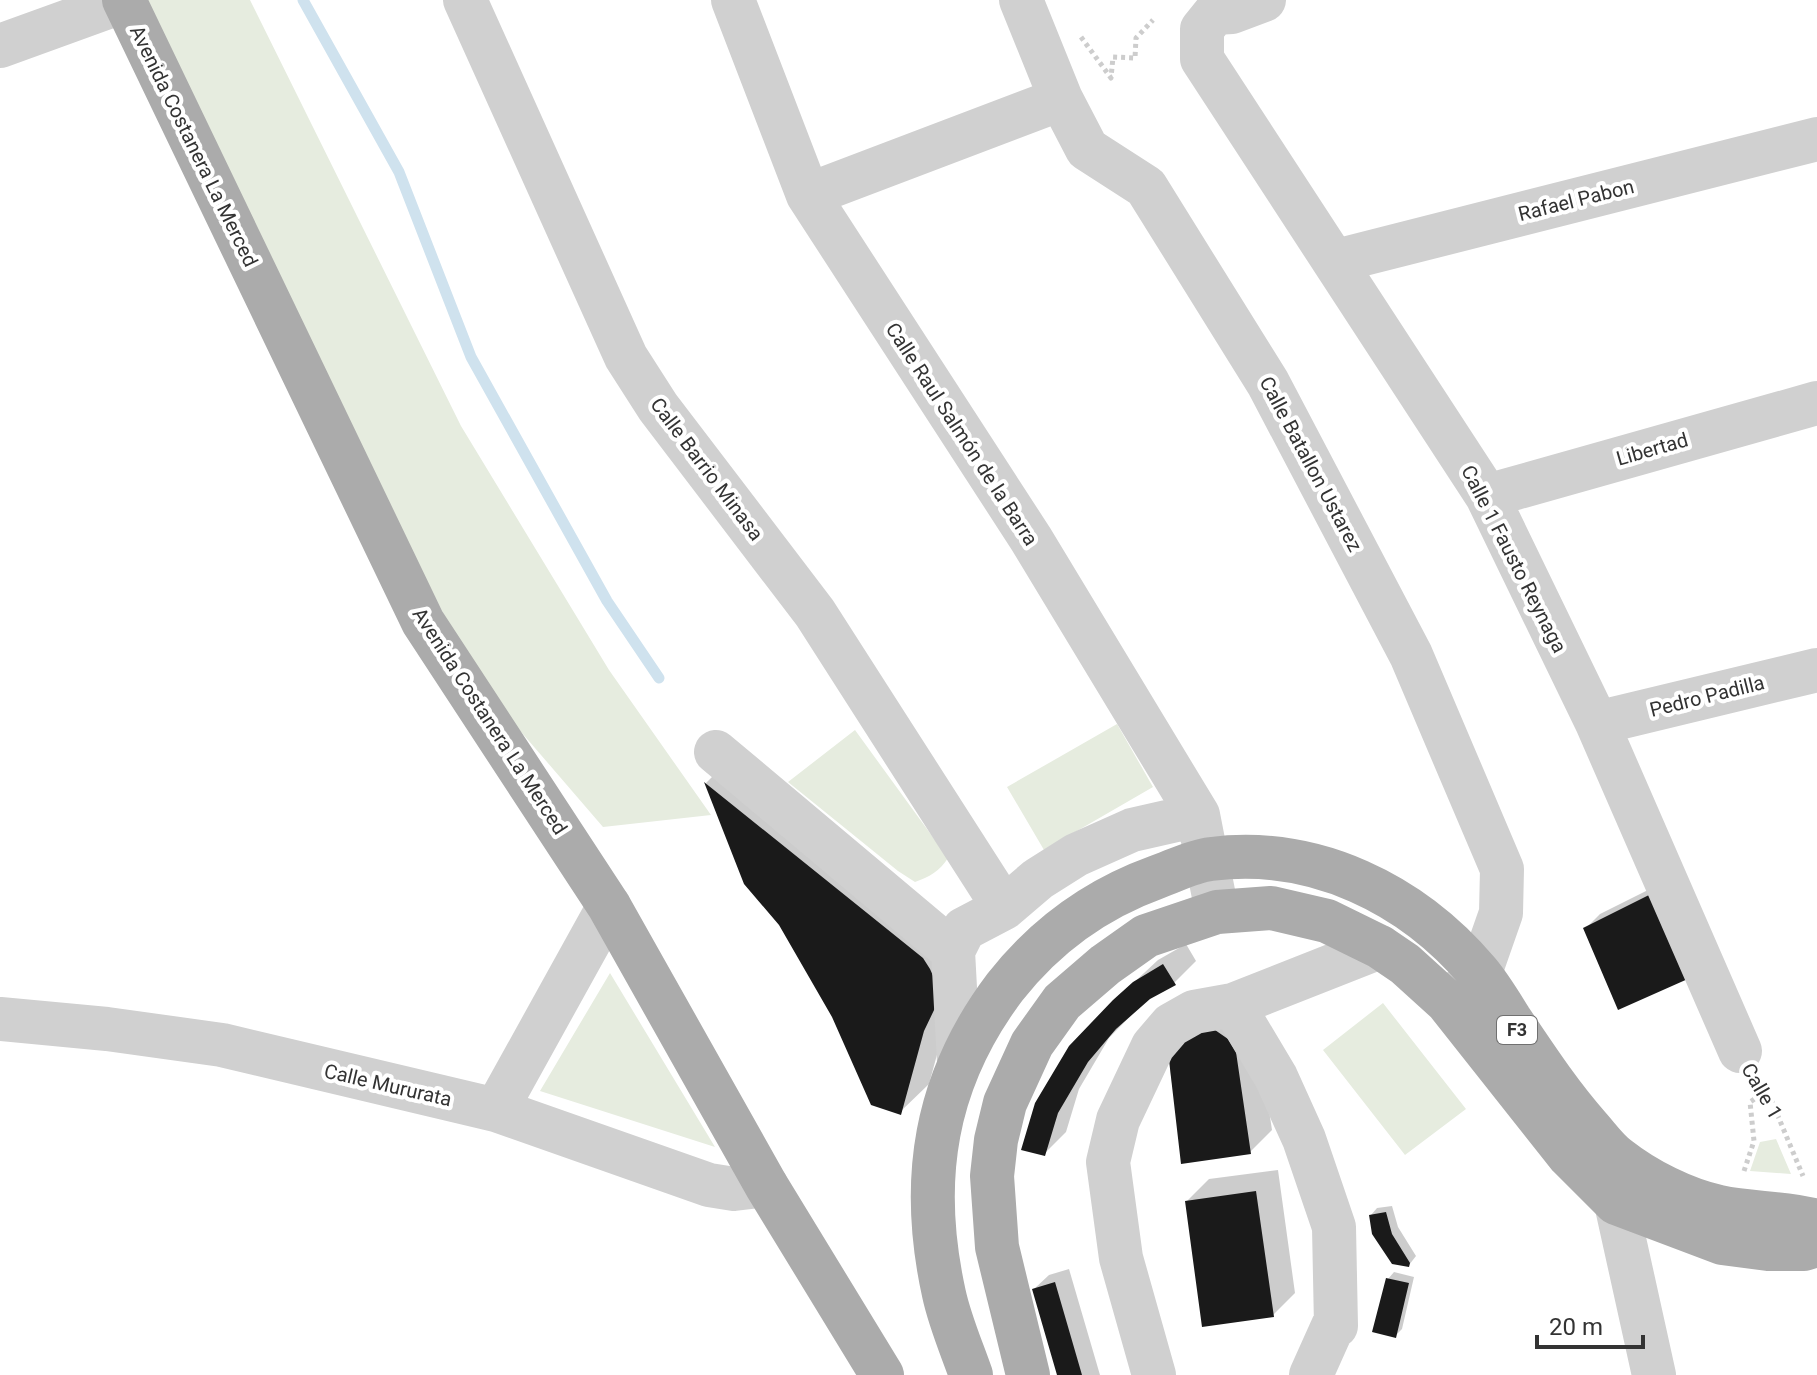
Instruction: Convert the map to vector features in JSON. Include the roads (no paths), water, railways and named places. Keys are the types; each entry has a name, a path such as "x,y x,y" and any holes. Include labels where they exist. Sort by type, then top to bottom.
{"main road":[{"name":"Avenida Costanera La Merced","path":"124,1 423,622 609,906 766,1185 882,1375"},
{"name":"F3","path":"971,1375 945,1298 933,1235 932,1166 944,1107 959,1062 989,1008 1017,972 1052,936 1091,907 1114,895 1208,859 1280,858 1295,861 1341,873 1393,896 1431,923 1480,973 1561,1096 1616,1157 1663,1187 1718,1207 1817,1221"},
{"path":"1380,947 1406,906"},
{"name":"F3","path":"1028,1375 996,1233 992,1176 1005,1103 1032,1044 1062,1002 1105,965 1146,936 1217,912 1271,908 1327,921 1380,947 1405,964 1447,1002 1569,1156 1616,1203 1722,1243 1768,1249 1804,1249 1817,1245"}],"street":[{"name":"Calle Barrio Minasa","path":"465,0 626,357 658,407 815,613 1004,908"},
{"name":"Calle Raul Salmón de la Barra","path":"733,0 808,195 1031,539 1198,815 1217,912"},
{"name":"Calle Batallon Ustarez","path":"1021,0 1061,99 1087,149 1146,187 1163,213 1268,383 1411,655 1502,869 1501,913 1480,973"},
{"path":"1210,6 1232,12 1264,0"},
{"path":"0,46 124,1"},
{"name":"Calle 1 Fausto Reynaga","path":"1210,6 1202,29 1202,59 1487,496 1597,723 1740,1051"},
{"path":"808,195 1061,99"},
{"name":"Rafael Pabon","path":"1336,261 1817,139"},
{"name":"Libertad","path":"1487,496 1817,403"},
{"name":"Pedro Padilla","path":"1597,723 1817,670"},
{"path":"716,752 953,951"},
{"path":"959,1062 953,951 964,929 1004,908 1038,879 1076,855 1132,830 1198,815"},
{"path":"496,1110 609,906"},
{"path":"1154,1375 1121,1258 1108,1162 1118,1120 1153,1046 1171,1025 1194,1012 1233,1005 1380,947"},
{"path":"1447,1002 1480,973"},
{"path":"1233,1005 1276,1077 1304,1139 1334,1227 1336,1326 1333,1326 1311,1375"},
{"name":"Calle Mururata","path":"0,1019 107,1029 222,1045 496,1110 709,1185 734,1189 766,1185"},
{"path":"1616,1203 1654,1375"}],"waterway":[{"path":"303,0 399,172 471,357 607,601 659,678"}]}
